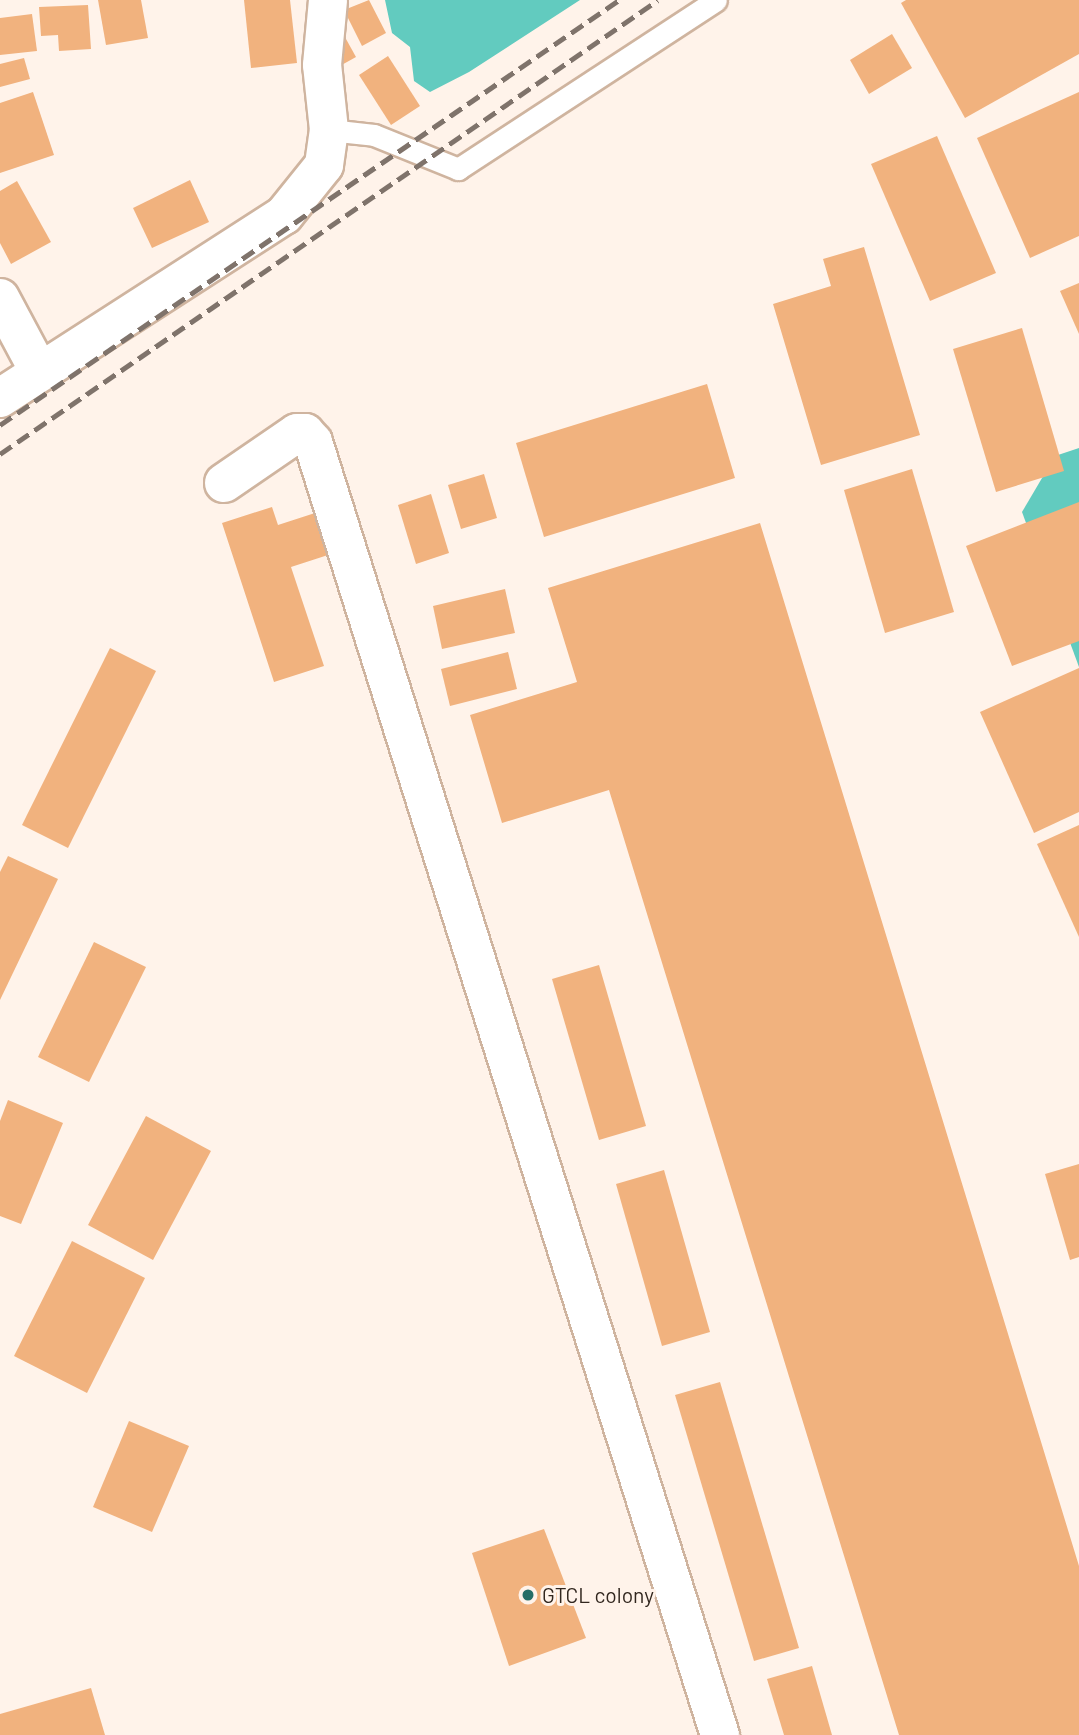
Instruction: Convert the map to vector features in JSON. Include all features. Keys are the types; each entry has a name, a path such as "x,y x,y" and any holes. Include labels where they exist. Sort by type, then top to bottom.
{"street":[{"path":"0,397 284,215 324,165 330,130 322,65 328,0"},
{"path":"0,298 39,370"},
{"path":"223,483 297,433 305,433 313,442 720,1735"}],"lane":[{"path":"330,130 373,135 458,169 716,0"}],"water":[{"path":"385,0 580,0 469,72 430,92 414,81 410,47 392,33"},
{"path":"1079,448 1079,667 1022,512 1055,456"}],"building":[{"path":"98,0 141,0 148,38 106,45"},
{"path":"244,0 290,0 297,63 251,68"},
{"path":"369,0 386,33 362,46 344,10"},
{"path":"906,0 1079,0 1079,54 965,118 901,3"},
{"path":"88,5 91,49 59,51 58,35 41,36 39,7"},
{"path":"32,14 37,51 0,55 0,18"},
{"path":"341,30 356,57 338,67"},
{"path":"892,34 912,68 869,94 850,60"},
{"path":"388,56 420,106 391,125 359,75"},
{"path":"24,58 30,79 0,87 0,64"},
{"path":"33,92 54,155 0,173 0,103"},
{"path":"1079,92 1079,236 1030,258 977,138"},
{"path":"937,136 996,273 930,301 871,164"},
{"path":"190,180 209,222 152,248 133,208"},
{"path":"17,181 51,242 11,264 0,243 0,191"},
{"path":"864,247 920,435 821,465 773,304 831,286 823,259"},
{"path":"1079,283 1079,334 1060,291"},
{"path":"1022,328 1064,471 996,492 953,349"},
{"path":"707,384 735,478 544,537 516,443"},
{"path":"912,469 954,612 885,633 844,490"},
{"path":"484,474 497,518 461,529 448,485"},
{"path":"431,494 449,553 416,564 398,505"},
{"path":"1079,502 1079,641 1012,666 966,546"},
{"path":"272,507 278,525 315,513 328,555 291,567 324,666 274,682 222,523"},
{"path":"760,523 1079,1566 1079,1735 899,1735 609,790 502,823 470,715 577,682 548,588"},
{"path":"505,589 515,633 442,649 433,606"},
{"path":"110,648 156,671 68,848 22,825"},
{"path":"508,652 517,689 450,706 441,669"},
{"path":"1079,668 1079,812 1034,833 980,712"},
{"path":"1079,825 1079,937 1037,844"},
{"path":"8,856 58,879 0,1000 0,872"},
{"path":"94,942 146,967 89,1082 38,1057"},
{"path":"599,965 646,1126 599,1140 552,979"},
{"path":"8,1100 63,1123 21,1224 0,1216 0,1121"},
{"path":"146,1116 211,1151 153,1260 88,1225"},
{"path":"1079,1164 1079,1257 1070,1260 1045,1174"},
{"path":"664,1170 710,1332 662,1346 616,1184"},
{"path":"72,1241 145,1278 87,1393 14,1356"},
{"path":"720,1382 799,1648 754,1661 675,1395"},
{"path":"129,1421 189,1446 152,1532 93,1507"},
{"name":"GTCL colony","path":"544,1529 586,1638 509,1666 472,1553"},
{"path":"812,1666 832,1735 784,1735 767,1679"},
{"path":"91,1688 105,1735 0,1735 0,1714"}],"railway":[{"path":"0,425 619,0"},
{"path":"0,454 658,0"}],"place":[{"name":"GTCL colony","path":"528,1595"}]}
